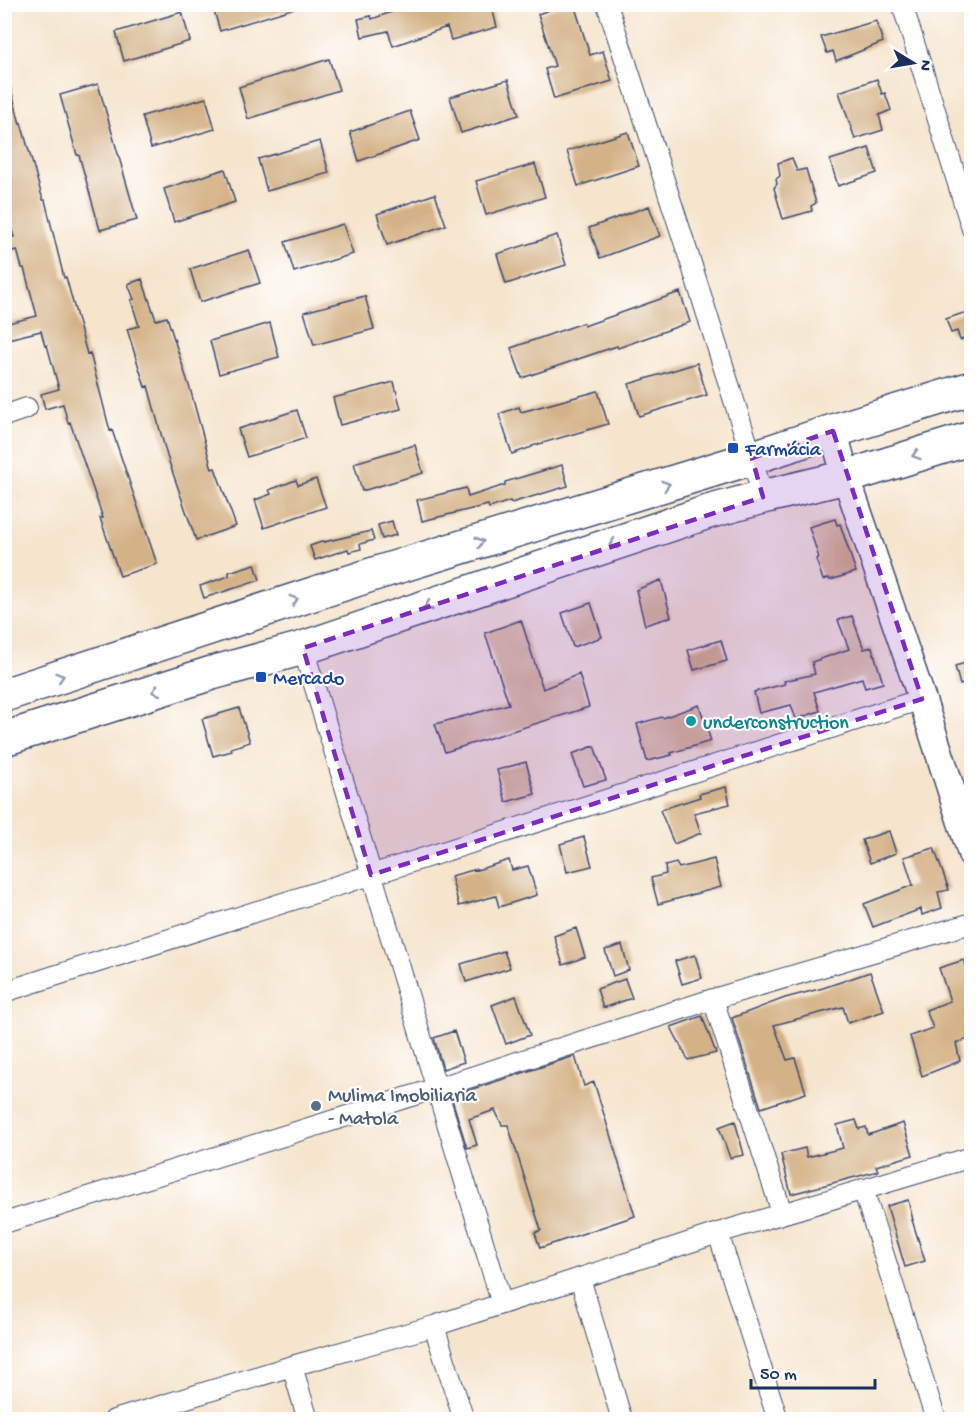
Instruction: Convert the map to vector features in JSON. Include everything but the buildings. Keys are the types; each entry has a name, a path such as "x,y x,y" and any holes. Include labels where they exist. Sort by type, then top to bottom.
{"highway":[{"path":"4,695 377,573 972,388"},
{"path":"4,739 212,673 303,648 708,512 846,477 972,438"}],"street":[{"path":"607,4 690,260 763,497"},
{"path":"902,4 972,229"},
{"path":"4,416 27,408"},
{"path":"833,431 846,477 922,699 972,855"},
{"path":"303,648 502,1304"},
{"path":"4,992 922,699"},
{"path":"4,1223 713,999 972,923"},
{"path":"713,999 782,1213"},
{"path":"114,1419 149,1414 292,1366 434,1326 718,1233 972,1157"},
{"path":"863,1189 936,1419"},
{"path":"718,1233 778,1419"},
{"path":"580,1278 622,1419"},
{"path":"434,1326 464,1419"},
{"path":"292,1366 308,1419"}],"highlighted area":[{"path":"833,431 922,699 371,875 303,648 763,497 752,458"}],"place":[{"name":"Farmácia","path":"733,448"},
{"name":"Mercado","path":"261,677"},
{"name":"underconstruction","path":"691,721"},
{"name":"Mulima Imobiliaria - Matola","path":"316,1106"}]}
